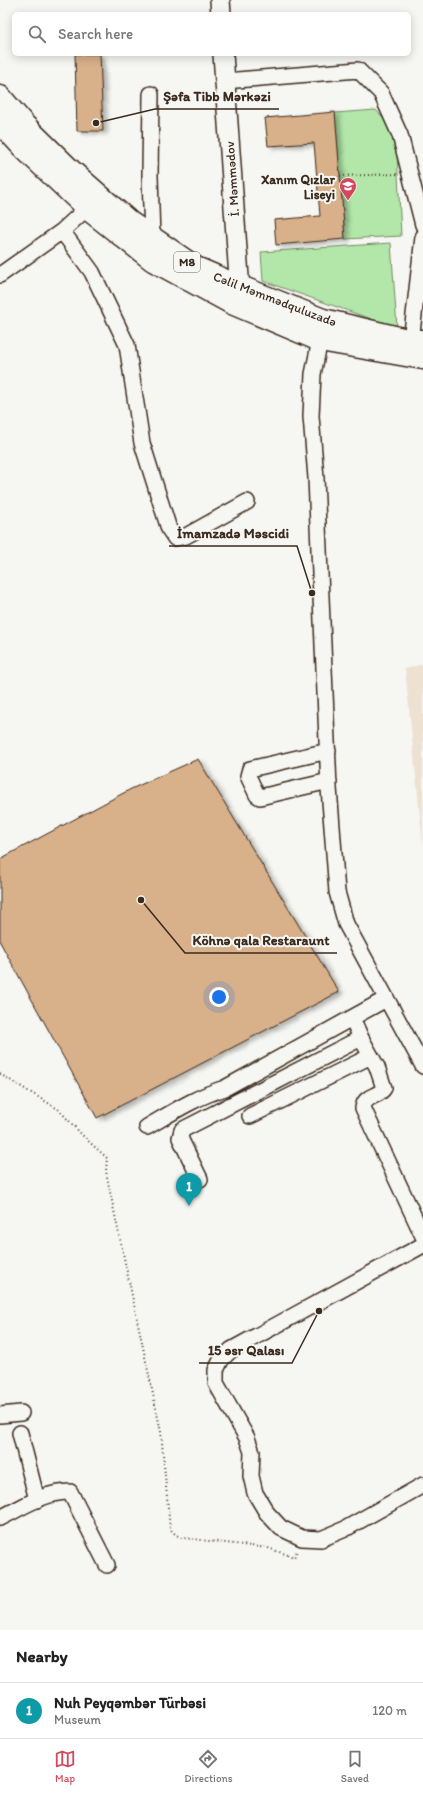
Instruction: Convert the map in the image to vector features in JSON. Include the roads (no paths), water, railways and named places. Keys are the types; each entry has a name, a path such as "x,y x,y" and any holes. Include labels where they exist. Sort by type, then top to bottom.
{"highway":[{"name":"Cəlil Məmmədquluzadə","path":"0,97 24,125 70,170 129,222 235,295 323,320 417,341"},
{"name":"M8","path":"0,122 24,148 87,208 153,260 235,295 320,340 423,358"}],"main road":[{"path":"220,0 221,12"},
{"name":"İ. Məmmədov","path":"223,56 235,295"}],"lane":[{"path":"225,81 358,70 381,93 400,135 423,225"},
{"path":"151,94 150,176 152,238"},
{"path":"0,275 62,231 87,208"},
{"path":"62,231 92,272 127,345 142,443 169,529 175,538 186,536 247,502"},
{"path":"417,341 423,237"},
{"path":"320,340 313,374 311,416 316,485 329,781 337,892 346,924 423,1066"},
{"path":"328,751 250,769 248,772 257,795 260,797 329,781"},
{"path":"148,1127 187,1103 206,1094 225,1088 386,999"},
{"path":"352,1018 384,1082 384,1088 382,1091 367,1098 363,1103 363,1108 423,1236"},
{"path":"200,1179 180,1138 182,1130 361,1038"},
{"path":"250,1116 371,1056"},
{"path":"423,1245 231,1350 221,1360 216,1370 216,1383 247,1438 252,1452 251,1476 255,1493 267,1513 281,1528 302,1538 321,1539 345,1529 423,1485"},
{"path":"0,1415 21,1413"},
{"path":"20,1433 37,1500"},
{"path":"0,1518 37,1500 58,1492 70,1492 107,1565"}],"place":[{"name":"Şəfa Tibb Mərkəzi","path":"96,123"},
{"name":"Xanım Qızlar Liseyi","path":"348,201"},
{"name":"İmamzadə Məscidi","path":"312,593"},
{"name":"Köhnə qala Restaraunt","path":"141,900"},
{"name":"Nuh Peyqəmbər Türbəsi","path":"189,1206"},
{"name":"15 əsr Qalası","path":"319,1311"}]}
